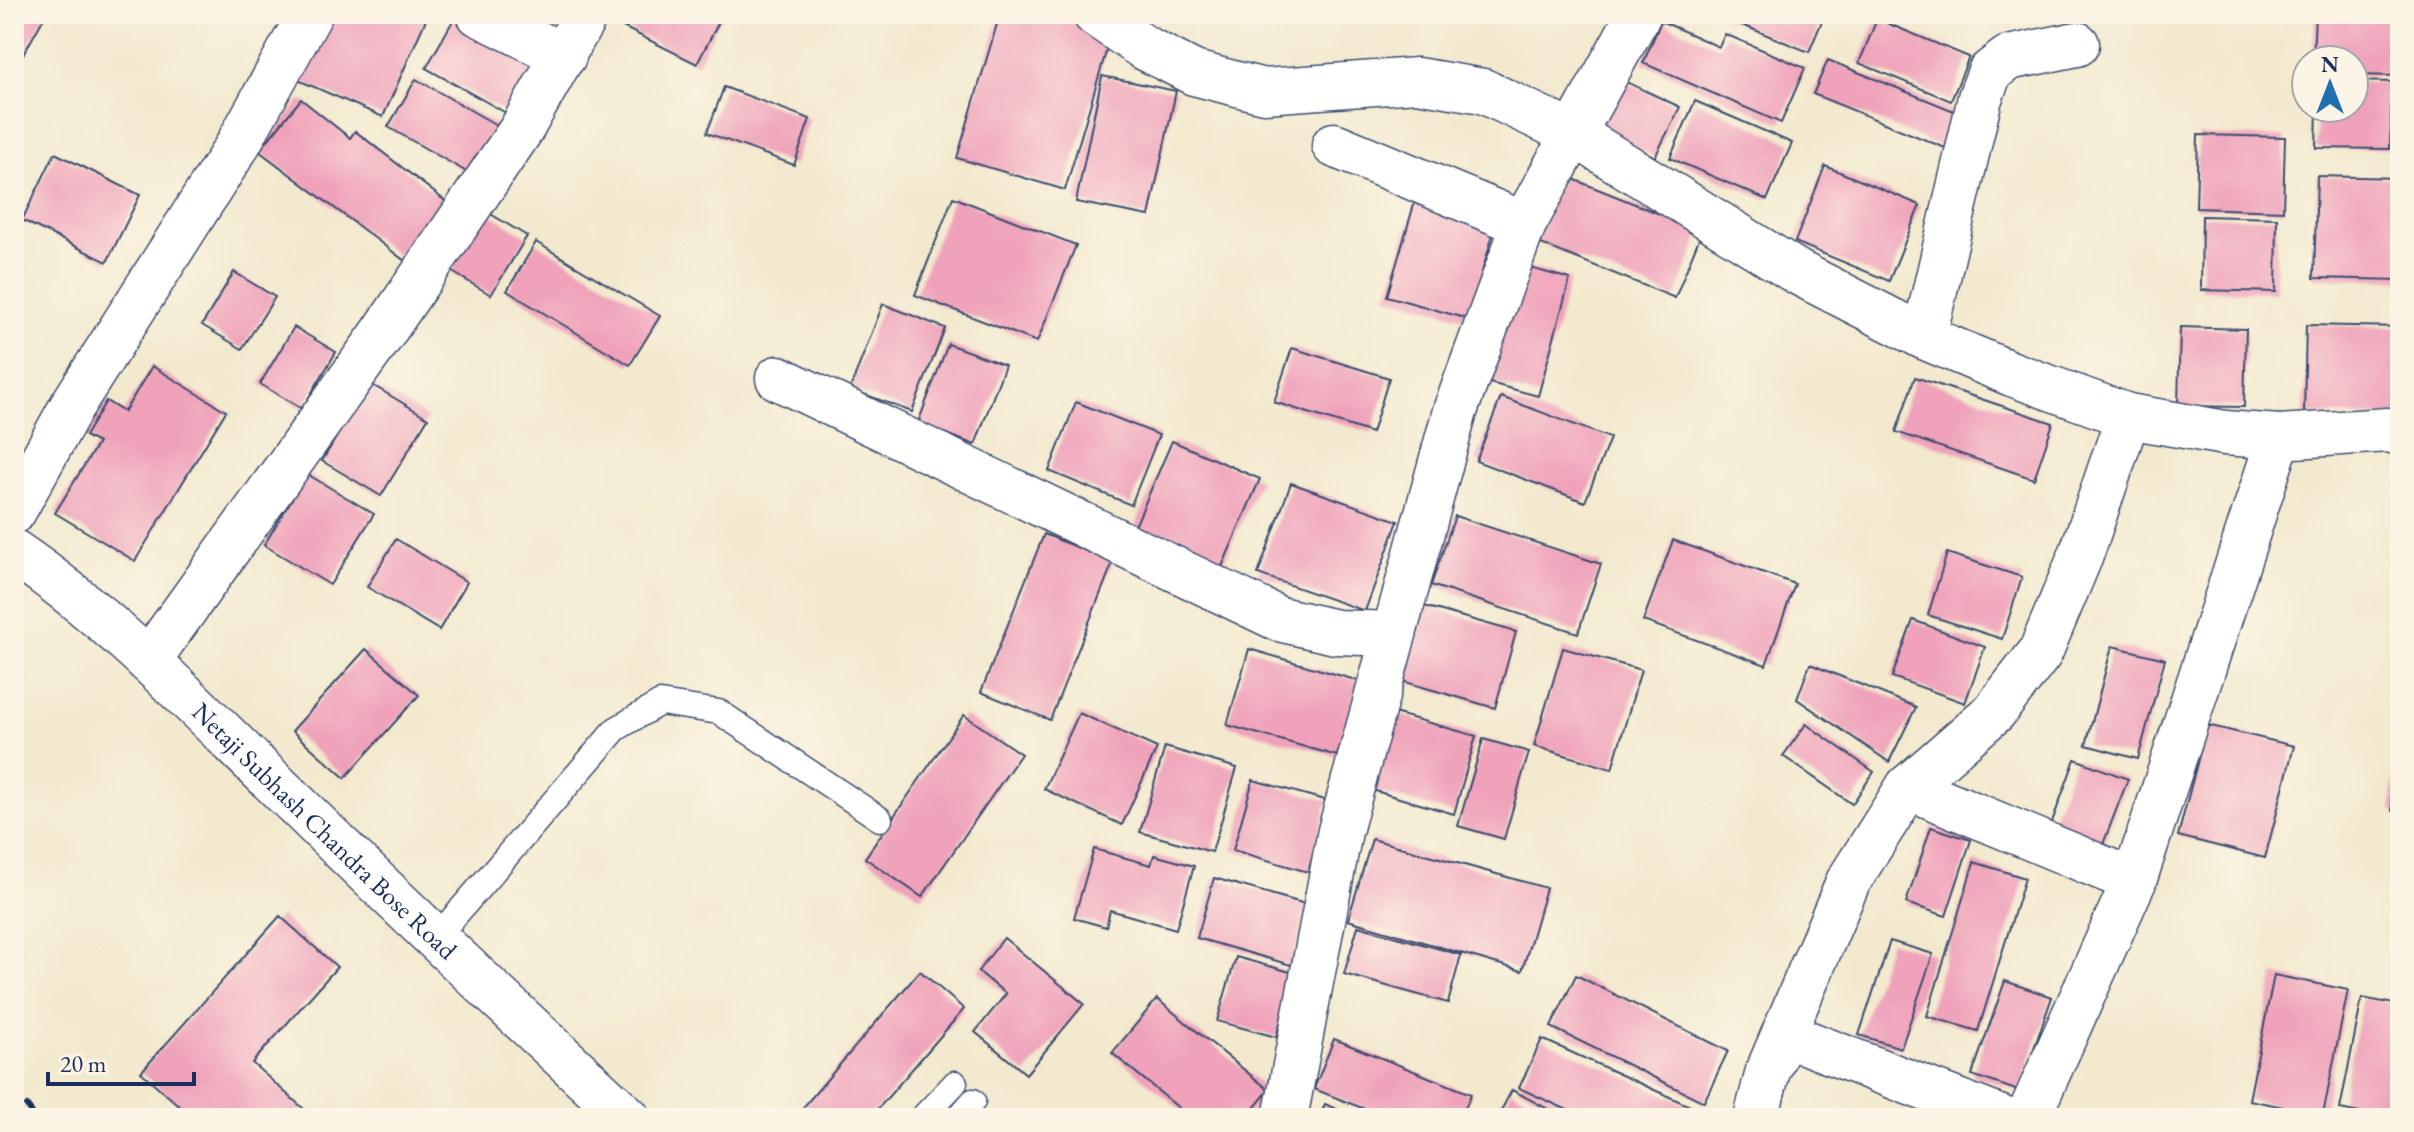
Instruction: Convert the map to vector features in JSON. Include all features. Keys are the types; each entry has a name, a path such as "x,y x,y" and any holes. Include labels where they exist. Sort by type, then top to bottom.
{"street":[{"path":"14,511 73,404 236,148 310,14"},
{"path":"479,14 564,56"},
{"path":"148,661 381,336 521,130 586,14"},
{"path":"1095,14 1143,47 1194,73 1264,91 1417,80 1483,91 1574,134 1797,272 1924,337 2012,374 2128,416 2225,433 2279,437 2388,430 2400,433"},
{"path":"1285,1118 1340,831 1455,411 1524,224 1639,14"},
{"path":"1924,337 1980,98 1990,72 2008,58 2077,44"},
{"path":"1334,145 1524,224"},
{"path":"778,378 1279,619 1336,632 1394,634"},
{"path":"1756,1118 1768,1071 1848,882 1908,787 1994,712 2040,653 2081,555 2128,416"},
{"path":"2028,1118 2134,881 2279,437"},
{"name":"Netaji Subhash Chandra Bose Road","path":"14,552 43,572 148,661 628,1118"},
{"path":"1908,787 2134,881"},
{"path":"1784,1034 2001,1118"}],"lane":[{"path":"436,938 616,729 660,703 719,712 880,819"},
{"path":"922,1118 955,1083"}],"building":[{"path":"14,14 46,14 14,71"},
{"path":"327,14 420,14 427,17 383,117 298,80"},
{"path":"597,14 723,14 697,64"},
{"path":"1000,14 1040,14 1111,35 1065,190 957,158"},
{"path":"1715,14 1825,14 1809,52"},
{"path":"2315,14 2400,14 2400,76 2370,75 2370,44 2314,44"},
{"path":"455,17 544,68 515,118 426,68"},
{"path":"1877,19 1969,57 1951,101 1859,63"},
{"path":"1661,21 1719,47 1725,34 1805,68 1781,123 1643,63"},
{"path":"1828,60 1964,115 1950,150 1813,94"},
{"path":"1102,76 1176,91 1149,216 1076,202"},
{"path":"1616,77 1680,107 1655,157 1592,126"},
{"path":"416,79 507,131 479,179 388,127"},
{"path":"2370,81 2392,82 2390,149 2316,148 2317,124 2370,124"},
{"path":"724,87 810,119 794,165 707,133"},
{"path":"301,99 350,138 355,131 453,207 409,264 259,151"},
{"path":"1695,101 1792,143 1767,200 1670,158"},
{"path":"2198,135 2285,137 2283,211 2196,208"},
{"path":"55,153 140,195 107,262 22,220"},
{"path":"1825,166 1920,205 1889,281 1795,242"},
{"path":"1563,175 1702,231 1675,298 1536,242"},
{"path":"2317,176 2400,178 2400,280 2314,278"},
{"path":"953,197 1076,245 1037,342 915,295"},
{"path":"1416,198 1497,221 1468,319 1387,296"},
{"path":"479,207 527,236 491,295 444,267"},
{"path":"2202,216 2277,218 2276,292 2201,290"},
{"path":"536,242 660,316 630,365 507,291"},
{"path":"1512,263 1570,279 1538,396 1479,380"},
{"path":"234,272 275,297 242,349 202,325"},
{"path":"883,304 945,328 912,412 850,389"},
{"path":"2306,325 2400,327 2400,417 2304,414"},
{"path":"294,327 336,352 302,409 260,384"},
{"path":"2180,327 2246,329 2244,407 2178,406"},
{"path":"948,344 1005,365 975,445 918,423"},
{"path":"1292,348 1389,378 1372,433 1274,402"},
{"path":"152,366 226,411 135,561 55,513 98,443 85,436 106,401 124,412"},
{"path":"1915,377 2053,423 2034,479 1896,432"},
{"path":"369,383 428,418 381,496 322,461"},
{"path":"1501,397 1610,438 1585,502 1476,461"},
{"path":"1076,402 1159,435 1131,505 1049,471"},
{"path":"1172,441 1260,479 1221,569 1133,531"},
{"path":"307,474 374,514 330,585 264,545"},
{"path":"1291,483 1398,521 1365,611 1258,574"},
{"path":"1455,516 1601,564 1578,633 1431,585"},
{"path":"1044,534 1113,562 1050,720 981,692"},
{"path":"396,539 467,582 439,630 367,587"},
{"path":"1673,540 1795,584 1766,665 1643,621"},
{"path":"1947,553 2022,577 2002,639 1928,615"},
{"path":"1417,604 1516,632 1495,708 1395,679"},
{"path":"1913,620 1985,647 1965,703 1892,677"},
{"path":"2112,646 2165,659 2138,759 2086,745"},
{"path":"1563,648 1641,670 1612,769 1534,746"},
{"path":"366,649 419,695 345,778 292,731"},
{"path":"1249,649 1359,681 1337,756 1227,725"},
{"path":"1810,664 1916,707 1889,762 1797,699"},
{"path":"1387,711 1476,736 1454,814 1365,788"},
{"path":"1079,713 1157,748 1122,825 1044,789"},
{"path":"964,715 1021,754 922,897 865,858"},
{"path":"2395,723 2400,723 2400,811 2392,811"},
{"path":"1806,724 1874,772 1852,804 1783,756"},
{"path":"2207,725 2294,746 2265,858 2178,836"},
{"path":"1483,739 1529,752 1504,839 1458,826"},
{"path":"1165,747 1237,768 1212,852 1140,832"},
{"path":"2075,759 2128,779 2100,852 2048,833"},
{"path":"1253,780 1328,801 1308,872 1233,850"},
{"path":"1931,827 1971,840 1946,916 1906,903"},
{"path":"1372,839 1546,888 1522,971 1348,920"},
{"path":"1094,849 1151,865 1154,855 1194,866 1176,929 1110,910 1106,927 1074,918"},
{"path":"1974,862 2025,878 1978,1031 1927,1016"},
{"path":"1214,878 1309,905 1291,965 1197,938"},
{"path":"280,916 337,967 252,1063 304,1109 296,1118 179,1118 185,1111 141,1072"},
{"path":"1358,926 1461,955 1448,1003 1344,974"},
{"path":"1004,938 1084,1004 1026,1074 975,1032 1006,994 978,971"},
{"path":"1890,941 1933,954 1901,1048 1859,1035"},
{"path":"1236,957 1294,973 1276,1037 1217,1021"},
{"path":"920,971 964,1009 870,1118 794,1118"},
{"path":"1576,975 1728,1051 1704,1102 1551,1027"},
{"path":"2274,975 2348,990 2323,1115 2249,1100"},
{"path":"2005,981 2052,997 2019,1091 1972,1075"},
{"path":"2362,998 2400,1005 2399,1118 2340,1109"},
{"path":"1157,999 1269,1090 1246,1118 1191,1118 1112,1053"},
{"path":"1334,1039 1471,1094 1461,1118 1387,1118 1314,1089"},
{"path":"1542,1039 1703,1112 1700,1118 1585,1118 1519,1088"},
{"path":"1512,1090 1565,1118 1497,1118"},
{"path":"1325,1104 1357,1118 1319,1118"}],"railway":[{"path":"14,1090 36,1118"}]}
